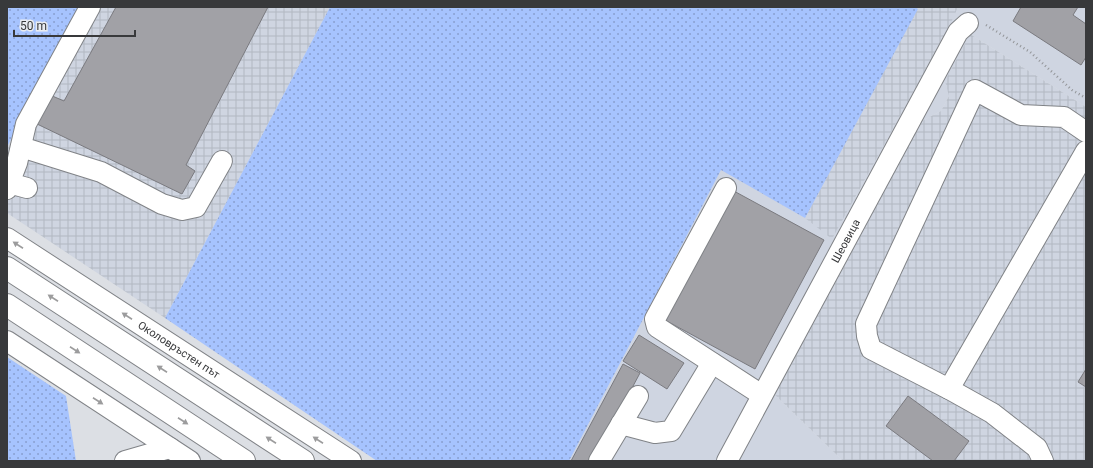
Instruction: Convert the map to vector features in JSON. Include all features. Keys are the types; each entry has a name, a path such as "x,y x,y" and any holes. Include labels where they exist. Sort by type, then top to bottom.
{"highway":[{"path":"7,268 303,461"},
{"path":"7,305 244,461"}],"street":[{"path":"15,187 17,163 26,124 90,7"},
{"name":"Шеовица","path":"727,461 958,32 968,23"},
{"path":"1043,461 1037,448 992,414 949,389 871,349 867,336 866,324 976,90 1021,115 1064,117 1086,132"},
{"path":"21,147 102,172 162,204 182,210 196,207 222,161"},
{"path":"949,389 1086,151"},
{"path":"726,188 655,319 657,328 762,395"},
{"name":"Околовръстен път","path":"7,238 351,461"},
{"path":"7,341 190,461"},
{"path":"621,424 655,433 672,430 712,363"},
{"path":"599,461 638,396"},
{"path":"125,461 170,448"}],"path":[{"path":"968,23 980,21 1030,52 1072,90 1086,98"}],"shaded area":[{"path":"7,7 80,7 7,147"},
{"path":"80,7 330,7 165,318 7,213 7,147"},
{"path":"330,7 915,7 918,9 805,218 721,170 569,461 377,461 165,318"},
{"path":"915,7 1086,7 1086,107 970,34 949,96 941,111 922,121 775,395 843,461 569,461 721,170 917,8"},
{"path":"915,7 958,7 948,29 832,239 805,218 917,9"},
{"path":"970,34 1086,107 1086,461 843,461 775,395 922,121 941,111 949,96 945,81"},
{"path":"7,357 66,396 76,461 7,461"}],"building":[{"path":"116,7 268,7 186,165 195,171 182,194 35,123 50,95 64,101"},
{"path":"1021,7 1078,7 1073,15 1086,24 1086,57 1081,65 1013,21"},
{"path":"732,190 824,240 755,369 663,319"},
{"path":"639,335 684,363 667,389 623,361"},
{"path":"623,364 640,373 593,461 571,461"},
{"path":"1086,369 1086,387 1078,382"},
{"path":"908,396 969,441 954,461 933,461 886,426"}]}
